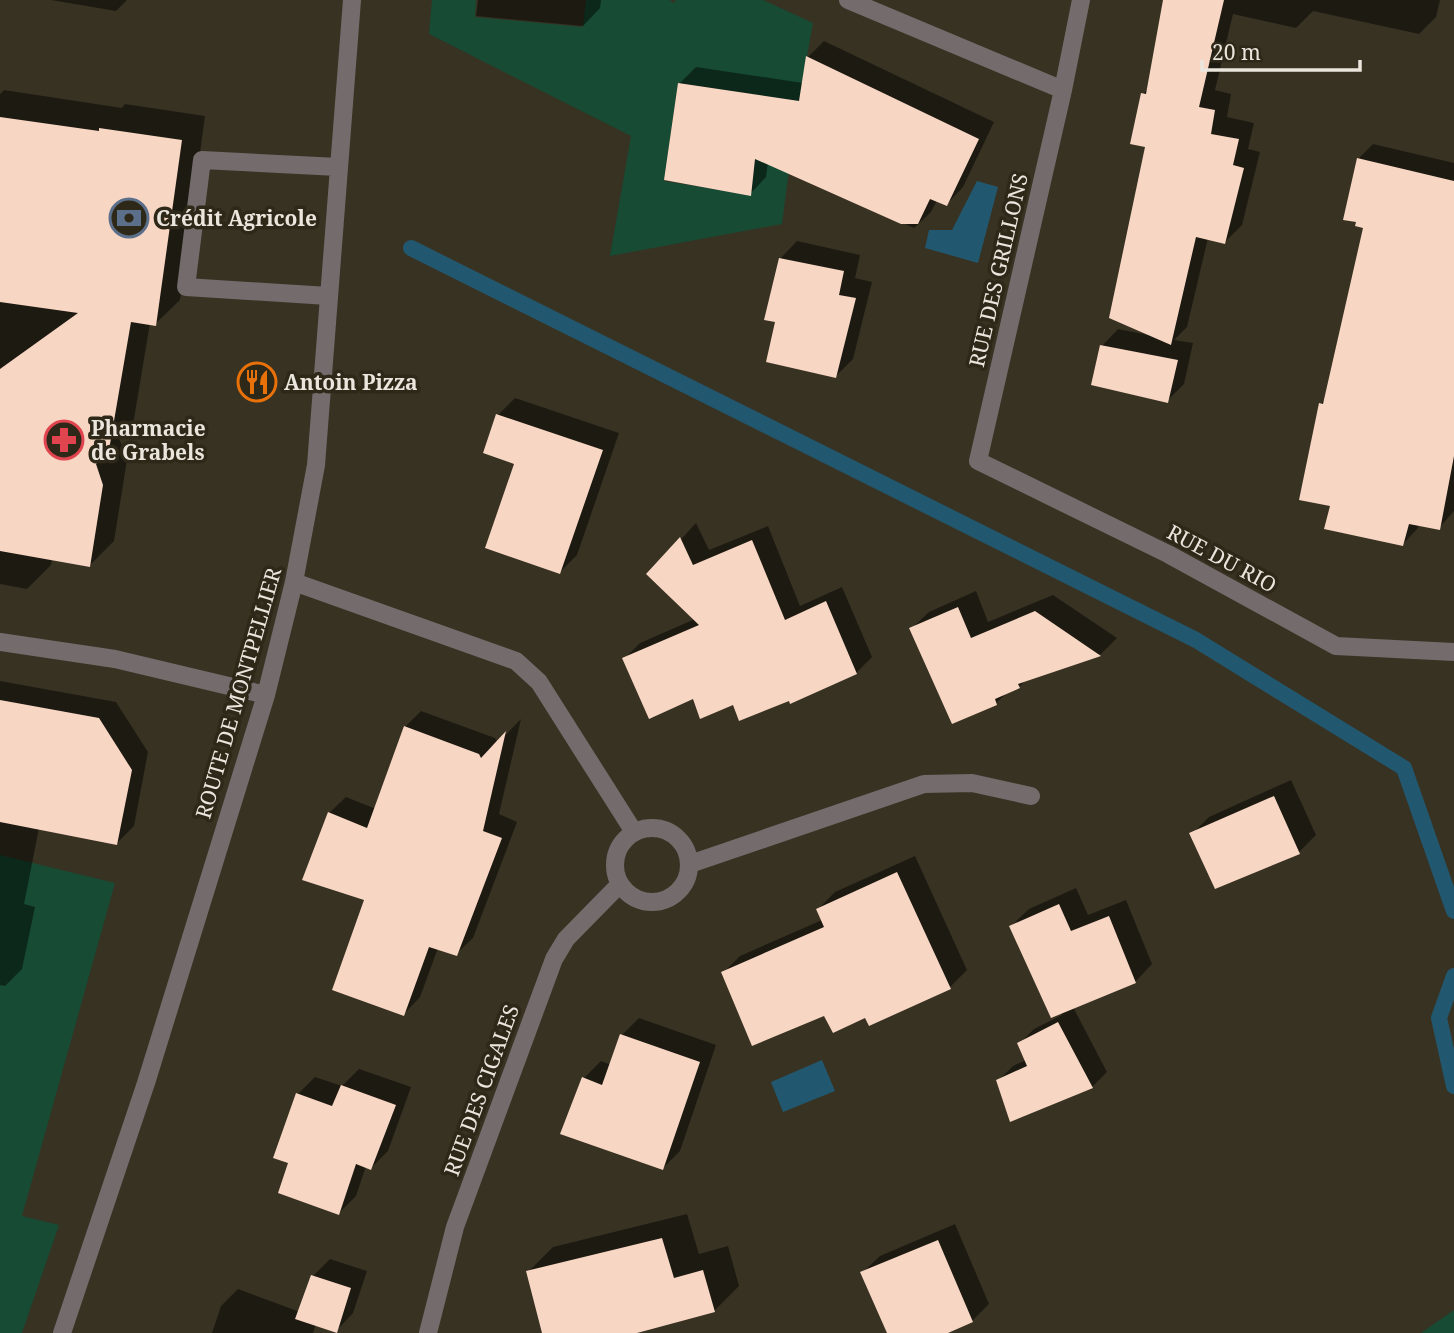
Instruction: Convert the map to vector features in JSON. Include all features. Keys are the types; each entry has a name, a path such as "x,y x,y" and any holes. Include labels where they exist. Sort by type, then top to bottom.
{"street":[{"name":"ROUTE DE MONTPELLIER","path":"62,1333 146,1083 266,695 294,583 316,465 352,0"},
{"path":"848,0 1063,90"},
{"name":"RUE DES GRILLONS","path":"978,461 1081,0"},
{"path":"328,296 186,287 202,160 338,167"},
{"name":"RUE DU RIO","path":"978,461 1168,554 1336,646 1454,652"},
{"path":"294,583 516,660 539,682 634,832"},
{"path":"0,642 115,659 266,695"},
{"path":"690,864 924,783 972,783 1031,796"},
{"path":"649,827 664,829 677,836 686,849 690,864 687,880 678,894 662,902 646,903 631,897 619,885 614,861 624,839 649,827"},
{"name":"RUE DES CIGALES","path":"428,1333 455,1227 555,959 566,939 619,885"}],"green space":[{"path":"432,0 476,0 475,17 583,27 586,0 669,0 675,3 675,0 763,0 813,23 795,123 782,224 610,256 631,136 429,34","holes":["678,83 763,96 750,195 664,181"]},
{"path":"0,855 115,883 22,1216 59,1225 22,1333 0,1333"},
{"path":"1454,1310 1454,1333 1421,1333"}],"water":[{"path":"977,181 998,187 978,263 925,248 929,230 952,230"},
{"path":"822,1060 835,1091 783,1112 771,1082"}],"building":[{"path":"1163,0 1224,0 1199,107 1215,110 1211,134 1239,139 1233,165 1244,168 1225,244 1196,237 1171,345 1109,318 1145,147 1130,144 1141,93 1146,94"},
{"path":"806,56 979,139 947,206 930,199 918,224 901,224 755,159 751,196 664,180 678,83 799,101"},
{"path":"0,117 182,140 156,326 131,322 109,450 96,464 103,485 90,567 0,551 0,369 78,313 0,302"},
{"path":"1357,158 1454,181 1454,456 1440,530 1409,524 1403,546 1324,529 1330,506 1299,500 1319,403 1323,404 1363,228 1355,226 1356,222 1343,220"},
{"path":"779,258 844,271 839,295 856,298 836,378 766,362 775,322 764,320"},
{"path":"1100,345 1178,360 1168,403 1091,385"},
{"path":"496,414 603,450 560,574 485,548 514,464 483,453"},
{"path":"680,537 693,565 752,540 785,620 826,601 857,674 790,704 789,701 739,721 733,705 700,719 693,699 649,719 622,658 699,625 646,574"},
{"path":"958,607 971,638 1035,611 1101,656 1018,684 1020,688 995,699 997,705 952,724 909,628"},
{"path":"0,700 99,718 132,770 117,845 0,822"},
{"path":"404,726 479,754 481,758 506,731 483,831 502,838 457,956 429,947 404,1016 332,990 364,900 302,880 328,812 367,828"},
{"path":"1274,796 1300,854 1215,889 1189,833"},
{"path":"897,872 951,989 869,1026 865,1018 833,1033 824,1016 752,1046 721,972 824,927 816,909"},
{"path":"1059,904 1071,931 1109,916 1136,983 1051,1018 1009,926"},
{"path":"1058,1022 1093,1088 1010,1122 996,1080 1027,1066 1017,1043"},
{"path":"620,1034 700,1062 663,1170 560,1134 582,1077 602,1085"},
{"path":"341,1085 396,1105 371,1170 356,1164 339,1215 278,1193 288,1163 273,1158 296,1093 332,1106"},
{"path":"662,1238 674,1278 703,1270 715,1312 637,1333 542,1333 526,1271"},
{"path":"938,1240 973,1322 948,1333 887,1333 860,1272"},
{"path":"311,1275 351,1288 337,1333 295,1319"}],"waterway":[{"path":"411,248 1196,640 1404,768 1454,911"},
{"path":"1454,976 1439,1018 1454,1086"}],"place":[{"name":"Crédit Agricole","path":"129,218"},
{"name":"Antoin Pizza","path":"257,382"},
{"name":"Pharmacie de Grabels","path":"64,440"}]}
